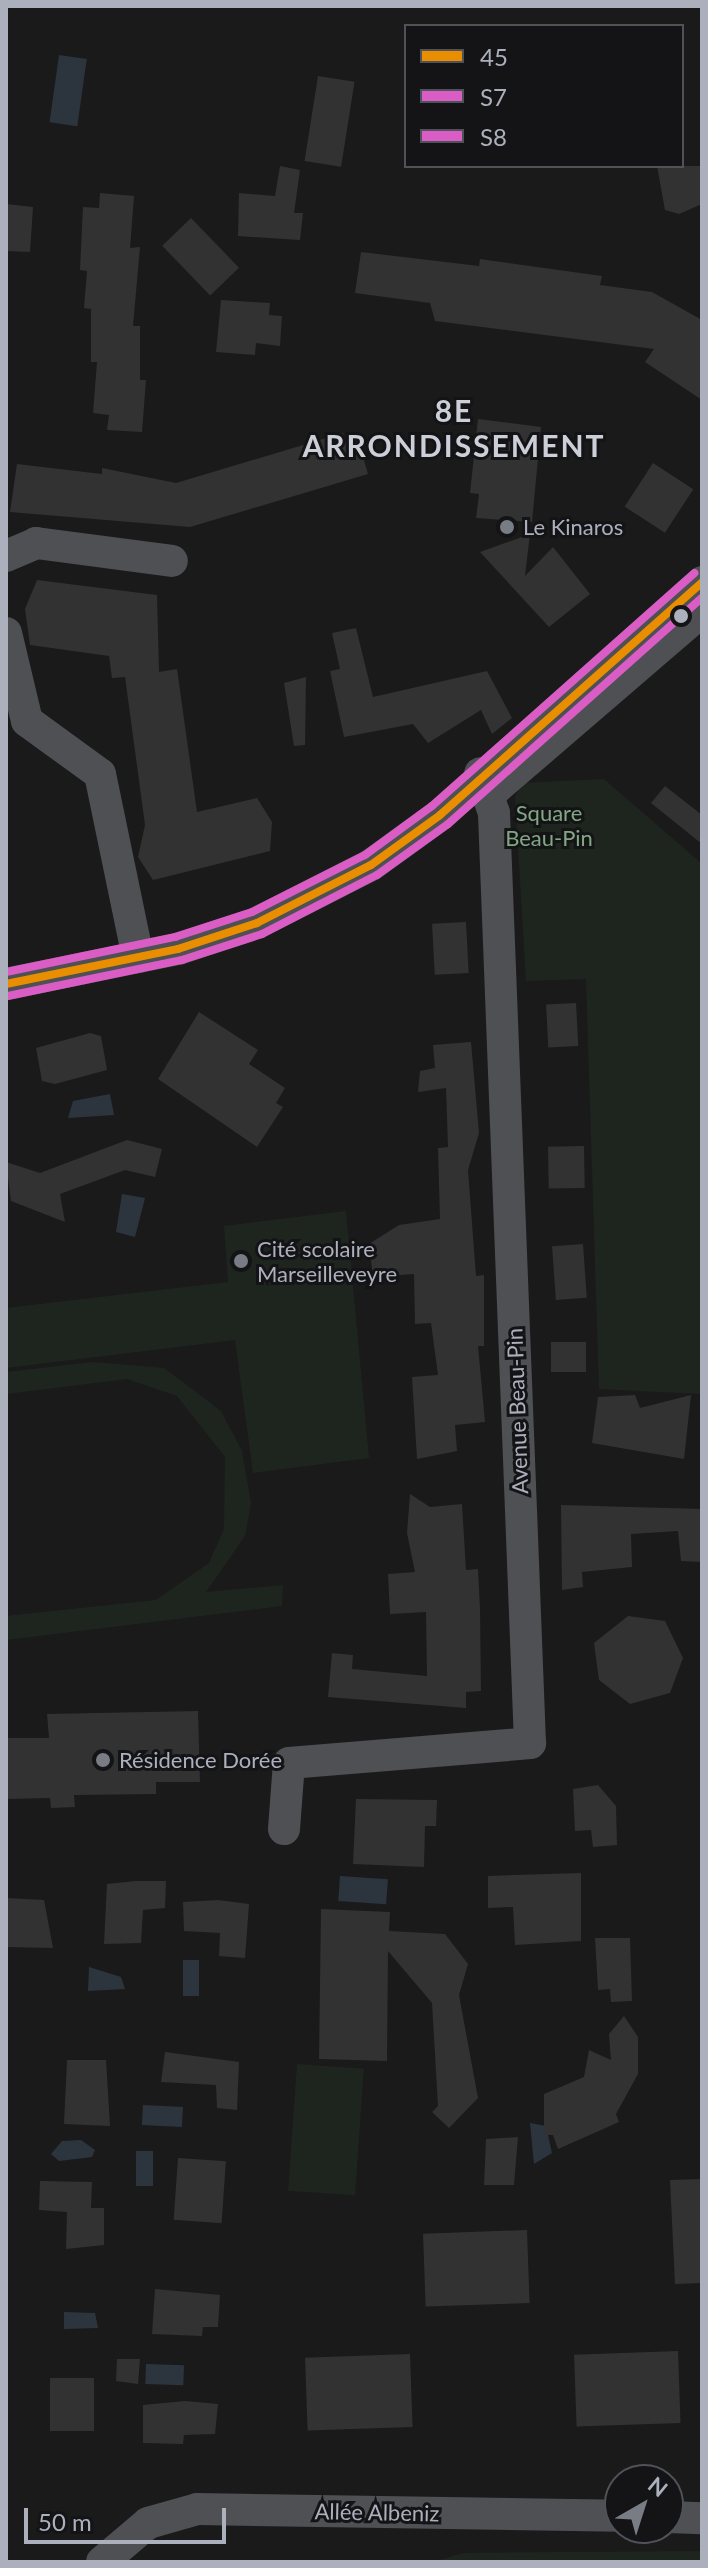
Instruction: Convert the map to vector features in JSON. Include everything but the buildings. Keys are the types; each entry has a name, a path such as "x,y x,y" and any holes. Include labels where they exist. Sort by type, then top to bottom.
{"street":[{"path":"6,556 36,543 172,561"},
{"path":"486,782 702,582"},
{"path":"6,984 138,957 257,923 329,889 486,782 702,611"},
{"path":"6,633 27,721 100,774 138,957"},
{"name":"Avenue Beau-Pin","path":"284,1829 289,1763 530,1743 486,782"},
{"name":"Allée Albeniz","path":"102,2562 148,2523 197,2509 604,2516"}],"green space":[{"name":"Square Beau-Pin","path":"604,779 702,864 702,1394 599,1389 586,979 526,981 515,796 523,783"},
{"path":"346,1211 369,1458 253,1473 235,1340 6,1368 6,1308 228,1282 224,1226"},
{"path":"93,1362 164,1368 221,1411 242,1451 251,1503 245,1536 206,1592 283,1585 282,1606 6,1640 6,1616 156,1600 209,1563 224,1529 225,1457 177,1396 127,1379 6,1394 6,1372"},
{"path":"297,2064 364,2069 355,2195 288,2191"},
{"path":"702,2551 702,2562 433,2562 463,2553"}],"shaded area":[{"path":"59,55 87,59 77,126 50,122"},
{"path":"110,1094 114,1115 68,1118 73,1101"},
{"path":"122,1194 145,1198 135,1237 116,1232"},
{"path":"340,1876 388,1879 386,1904 338,1901"},
{"path":"183,1960 199,1960 199,1996 183,1996"},
{"path":"89,1967 121,1977 125,1989 88,1991"},
{"path":"143,2105 183,2107 182,2127 142,2125"},
{"path":"530,2123 546,2126 552,2153 534,2164"},
{"path":"81,2140 95,2150 92,2157 59,2161 51,2154 62,2141"},
{"path":"136,2151 153,2151 153,2186 136,2186"},
{"path":"64,2312 95,2313 98,2328 64,2329"},
{"path":"146,2364 184,2365 183,2385 145,2384"}],"transit line":[{"name":"S8","path":"6,972 175,937 252,912 365,855 432,806 694,573"},
{"name":"45","path":"6,984 178,949 257,923 371,865 440,815 702,582"},
{"name":"S7","path":"8,996 182,960 262,934 377,875 448,824 702,598"}],"place":[{"name":"Le Kinaros","path":"507,527"},
{"name":"Cité scolaire Marseilleveyre","path":"241,1261"},
{"name":"Résidence Dorée","path":"103,1760"}],"district":[{"name":"8E ARRONDISSEMENT","path":"454,427"}]}
